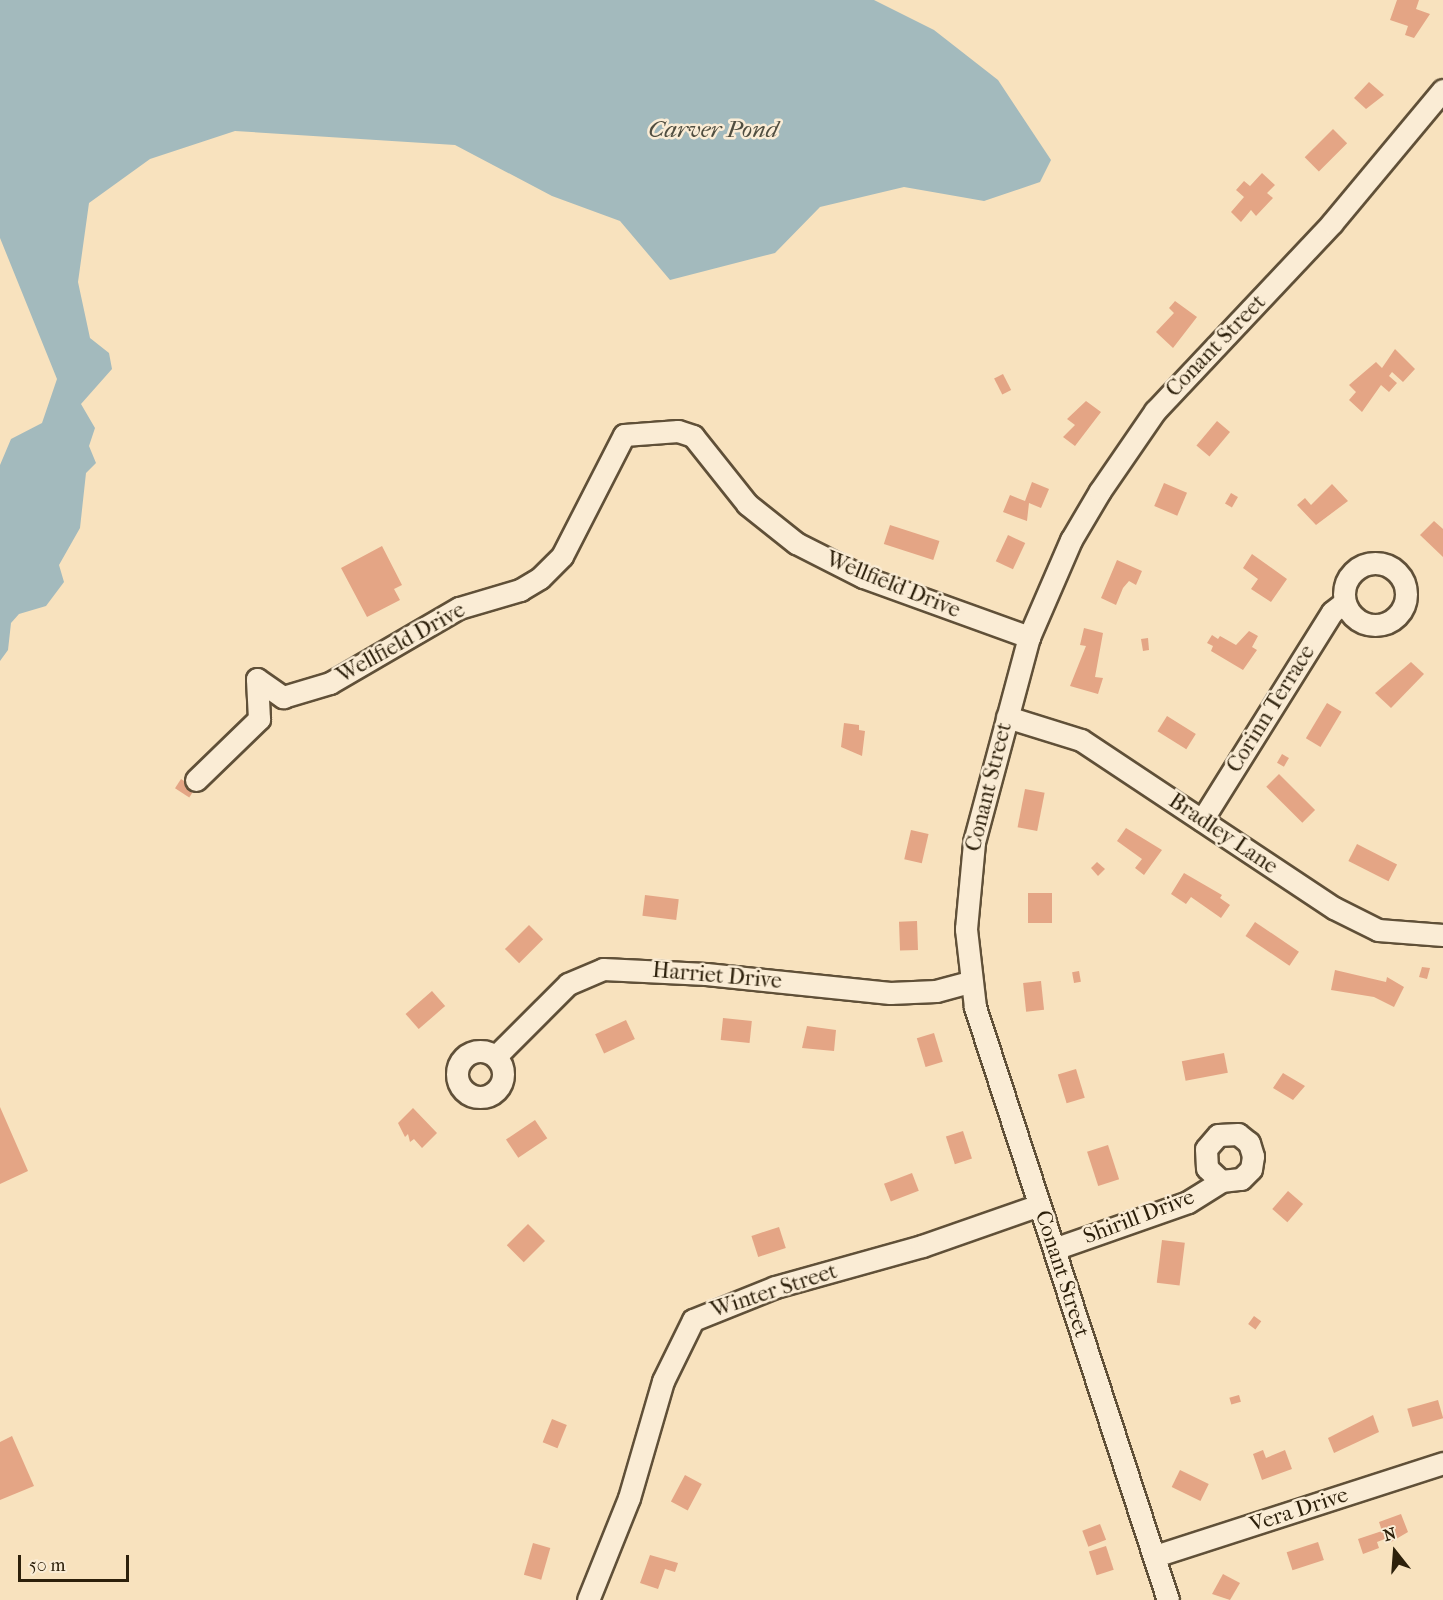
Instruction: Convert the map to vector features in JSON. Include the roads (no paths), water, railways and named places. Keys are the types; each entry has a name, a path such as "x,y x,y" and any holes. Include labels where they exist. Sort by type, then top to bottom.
{"street":[{"name":"Conant Street","path":"1168,1600 1039,1205 970,982 969,871 1029,638 1071,540 1141,429 1348,205 1443,90"},
{"name":"Wellfield Drive","path":"196,780 259,719 257,679 283,697 330,683 459,608 520,590 540,578 562,556 624,435 678,431 693,436 747,504 796,543 863,577 1029,638"},
{"name":"Corinn Terrace","path":"1202,820 1332,612 1345,602"},
{"name":"Bradley Lane","path":"1007,717 1081,740 1334,908 1378,930 1443,935"},
{"name":"Harriet Drive","path":"496,1056 568,984 603,969 706,974 890,993 936,991 970,982"},
{"name":"Shirill Drive","path":"1054,1249 1188,1202 1221,1180"},
{"name":"Winter Street","path":"588,1600 629,1498 663,1381 693,1320 755,1293 922,1246 1039,1205"},
{"name":"Vera Drive","path":"1155,1556 1443,1463"}],"water":[{"name":"Carver Pond","path":"0,0 874,0 934,30 998,80 1051,160 1040,182 984,201 904,187 820,207 775,253 670,280 620,221 552,196 455,145 235,131 150,159 89,203 78,282 90,338 109,353 112,369 81,404 95,428 89,446 96,463 86,473 80,528 59,565 64,582 46,606 19,614 11,623 8,650 0,661 0,465 11,439 42,423 57,379 0,238"}]}
